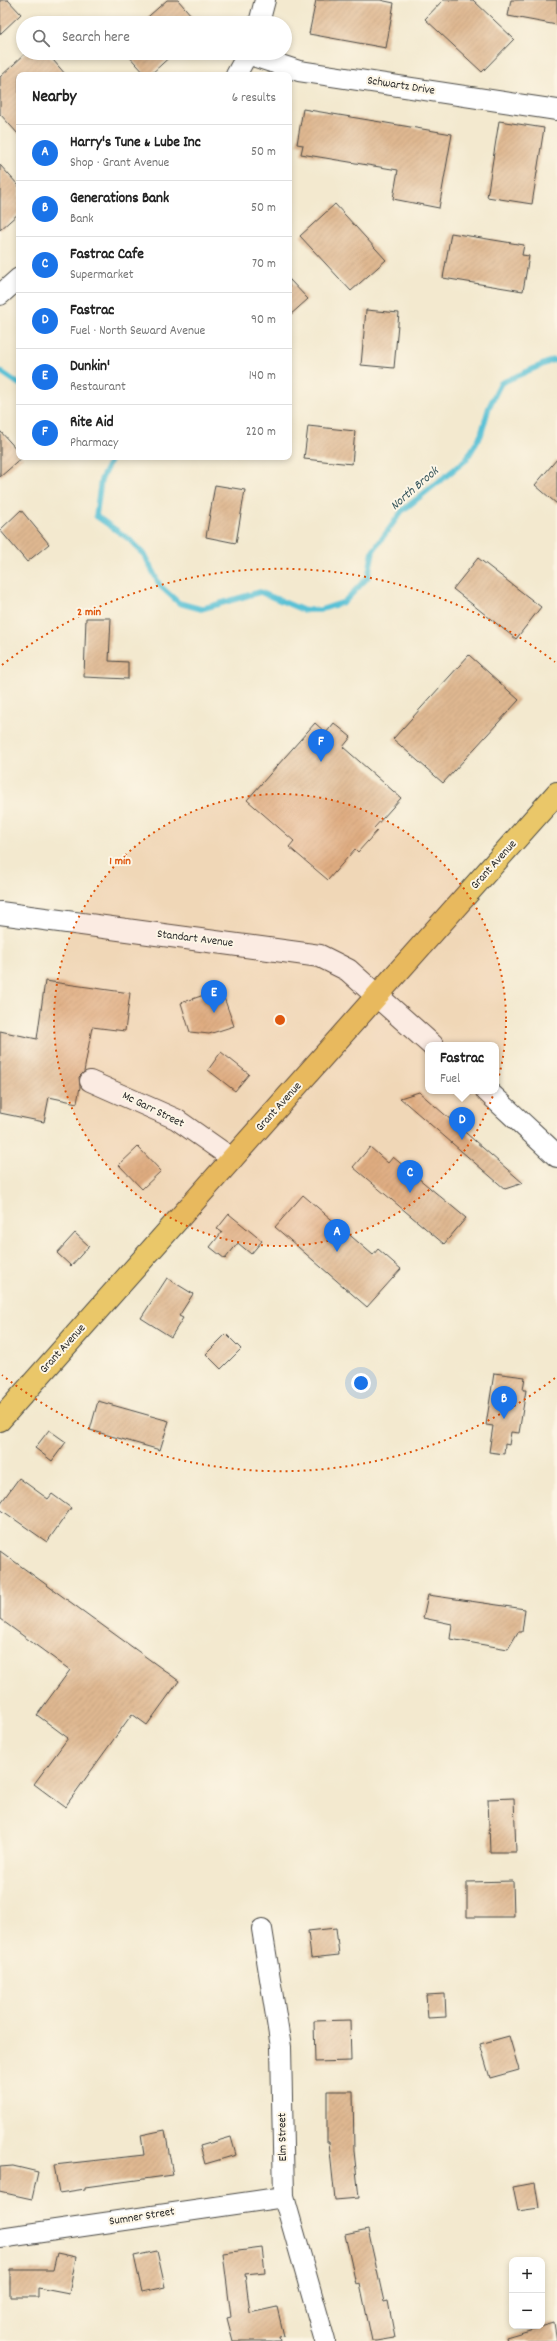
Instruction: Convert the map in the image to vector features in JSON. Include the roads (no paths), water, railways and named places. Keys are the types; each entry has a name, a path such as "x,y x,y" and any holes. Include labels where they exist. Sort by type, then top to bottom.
{"highway":[{"name":"Grant Avenue","path":"0,1420 557,793"}],"street":[{"path":"261,16 264,0"},
{"name":"Schwartz Drive","path":"238,72 245,60"},
{"name":"Schwartz Drive","path":"266,60 299,71 557,110"},
{"path":"0,294 16,281"},
{"name":"Standart Avenue","path":"0,913 320,956 348,970 429,1042"},
{"name":"Mc Garr Street","path":"90,1081 176,1119 233,1159"},
{"path":"490,1094 557,1156"},
{"name":"Elm Street","path":"262,1929 281,2047 284,2196 325,2341"},
{"name":"Sumner Street","path":"0,2238 284,2196"}],"waterway":[{"name":"North Brook","path":"111,460 101,480 96,516 129,539 145,556 160,586 179,603 201,609 260,592 303,610 320,610 344,602 368,577 373,551 402,511 466,460 481,435 489,407 501,383 553,360 557,361"},
{"name":"North Brook","path":"0,371 16,382"}],"place":[{"name":"Rite Aid","path":"321,762"},
{"name":"Dunkin'","path":"214,1013"},
{"name":"Fastrac","path":"462,1140"},
{"name":"Fastrac Cafe","path":"410,1193"},
{"name":"Harry's Tune & Lube Inc","path":"337,1252"},
{"name":"Generations Bank","path":"504,1419"}]}
